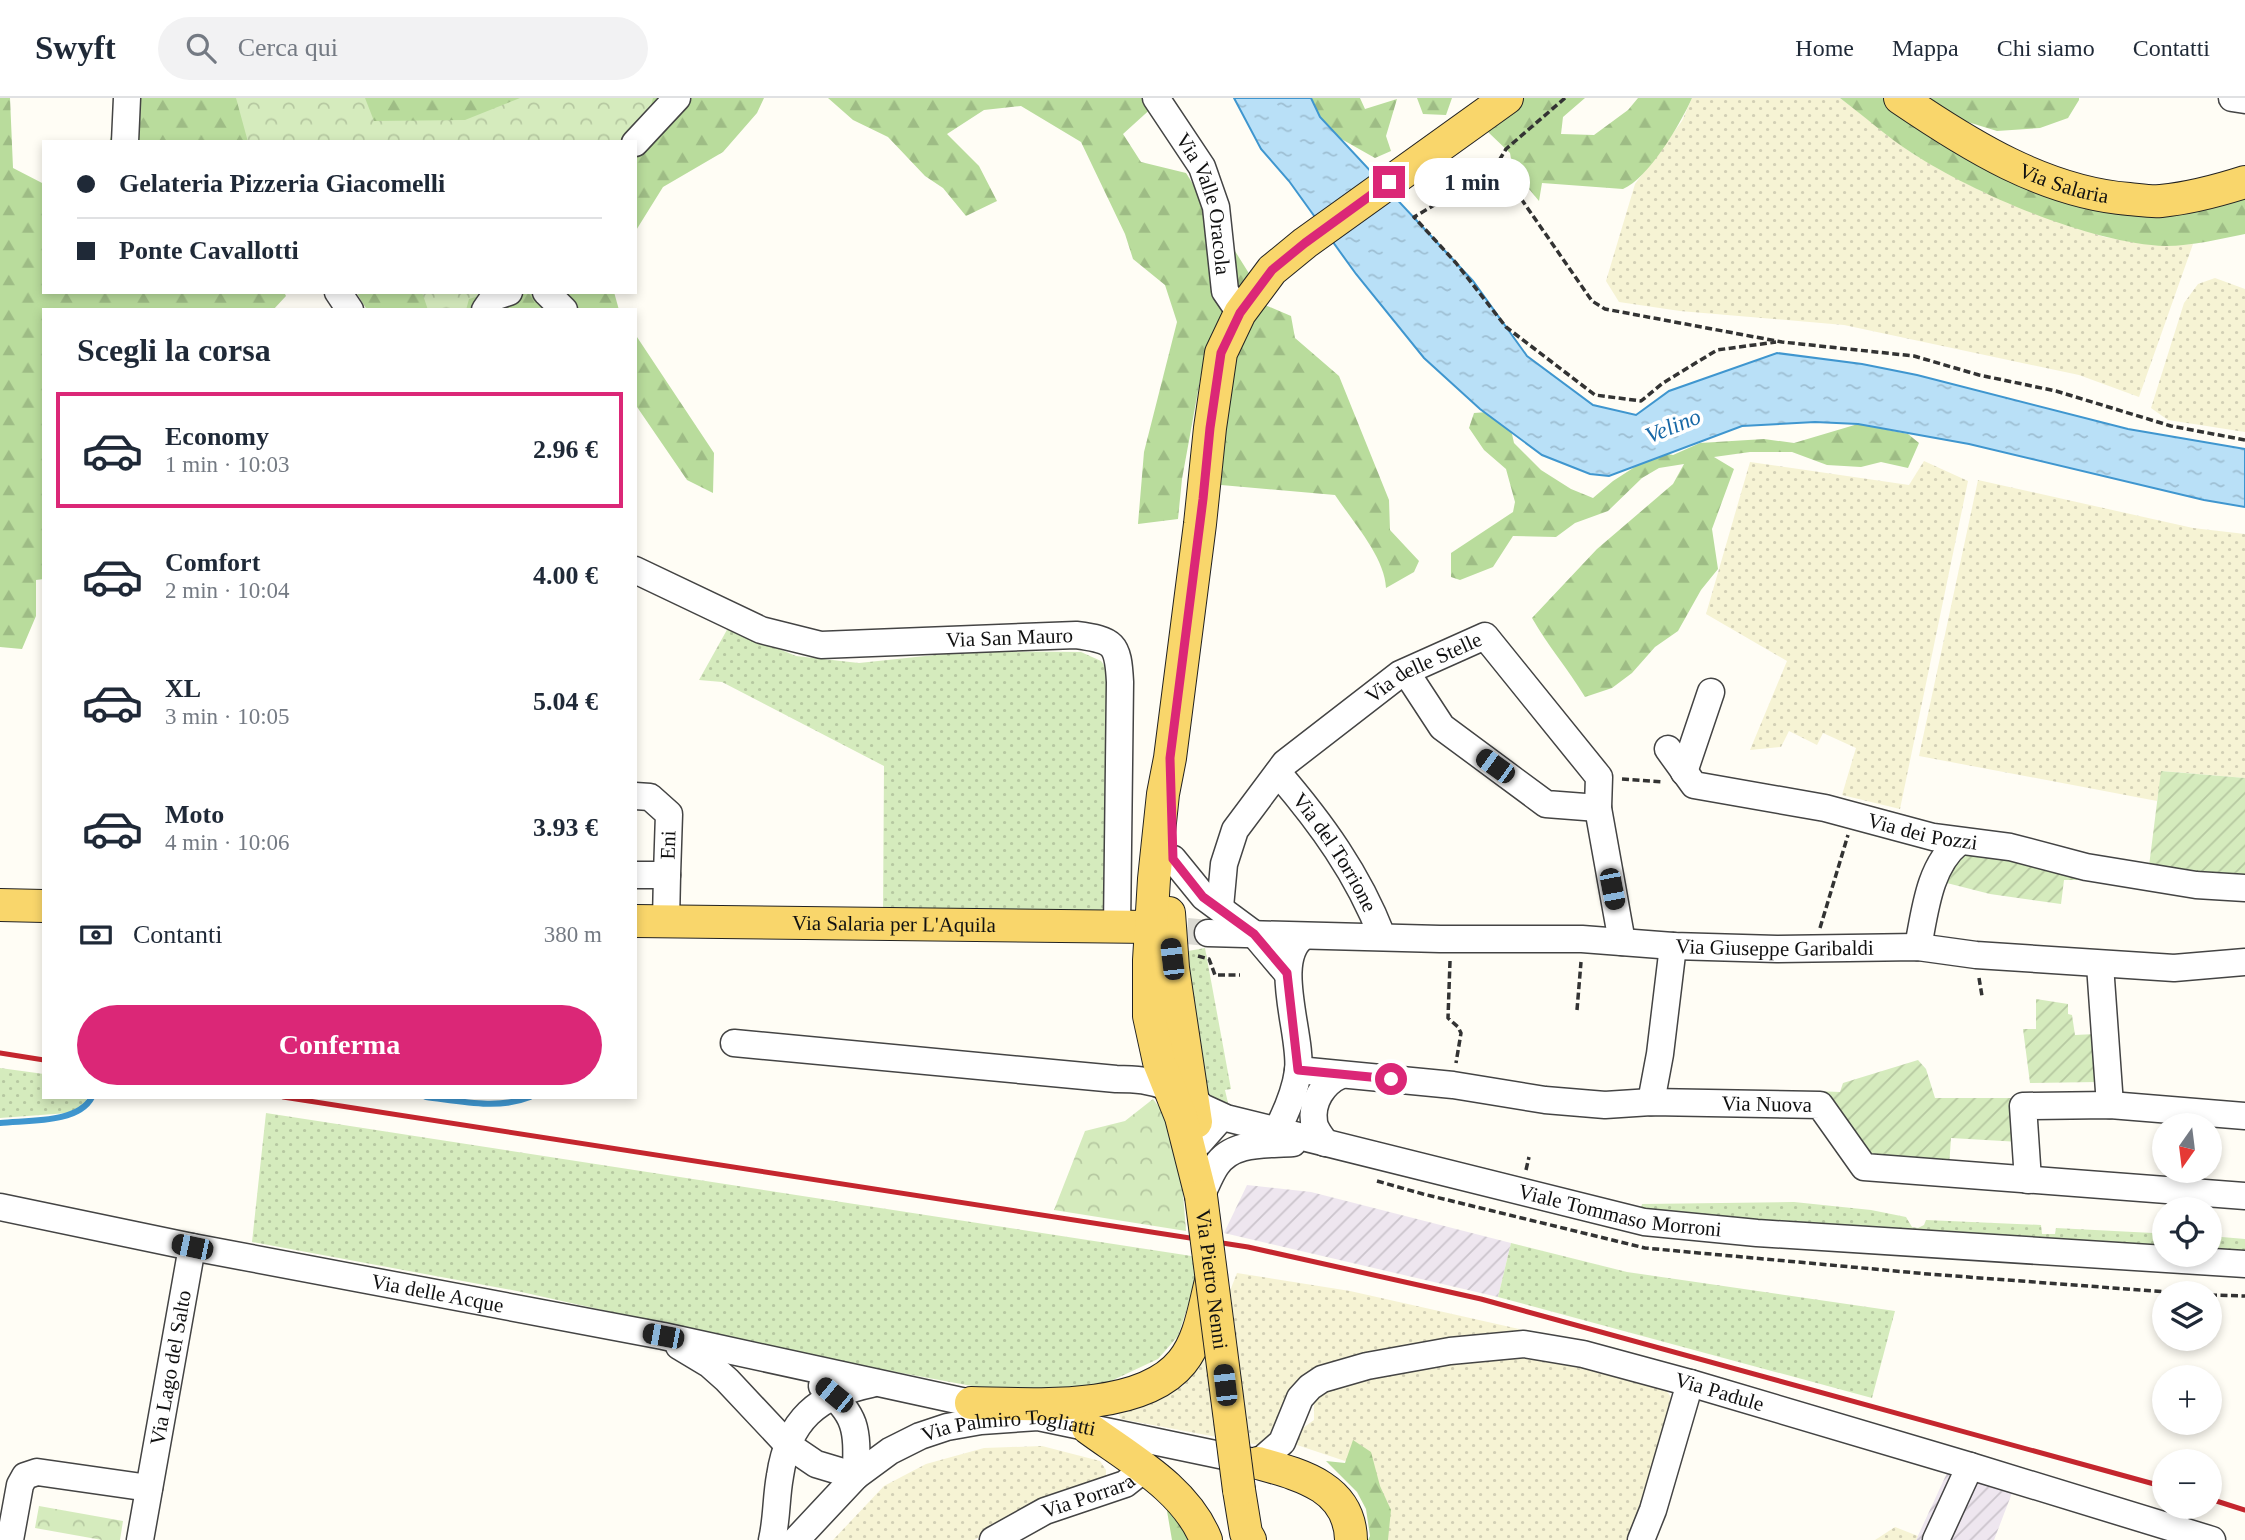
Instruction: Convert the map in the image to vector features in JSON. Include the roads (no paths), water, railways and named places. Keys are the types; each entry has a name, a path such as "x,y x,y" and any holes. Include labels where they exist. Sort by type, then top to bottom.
{"main road":[{"name":"Via Salaria","path":"1900,98 1954,135 2018,169 2062,186 2108,197 2158,201 2208,194 2245,182"},
{"path":"1201,1196 1199,1143 1169,1073 1149,1016 1149,989 1177,925 1163,794 1170,758 1221,353 1240,313 1272,270 1305,243 1501,102"},
{"path":"1170,758 1177,925 1169,1073 1201,1196"},
{"path":"0,905 42,906"},
{"name":"Via Salaria per L'Aquila","path":"651,921 1111,928 1177,925"},
{"path":"1111,928 1132,952 1149,989"},
{"name":"Via Pietro Nenni","path":"1201,1196 1247,1538"},
{"path":"971,1403 1042,1405 1099,1399 1136,1392 1159,1382 1181,1363 1195,1342 1211,1281"},
{"path":"1088,1428 1144,1469 1191,1512 1206,1540"},
{"path":"1258,1463 1326,1489 1346,1512 1351,1527 1351,1540"}],"street":[{"path":"125,140 127,98"},
{"path":"637,141 677,98"},
{"name":"Via Valle Oracola","path":"1156,98 1202,167 1216,207 1225,291 1240,313"},
{"path":"2232,98 2245,100"},
{"path":"486,308 494,297 503,294"},
{"path":"548,294 562,308"},
{"name":"Via San Mauro","path":"637,571 761,630 821,645 1076,635 1101,639 1112,646 1119,657 1120,682 1111,928"},
{"name":"Via delle Stelle","path":"1220,907 1224,864 1235,830 1285,763 1400,674 1485,636 1599,777 1598,808"},
{"path":"1406,672 1442,727 1546,804 1598,808 1622,942"},
{"path":"1689,778 1711,692"},
{"path":"1668,749 1689,778"},
{"name":"Via del Torrione","path":"1278,773 1315,816 1349,867 1370,904 1382,936"},
{"name":"Via dei Pozzi","path":"1689,778 1825,808 1933,837 2010,847 2122,874 2196,885 2245,888"},
{"name":"Eni","path":"637,796 650,797 669,814 667,875"},
{"path":"1918,947 1933,879 1947,851 1959,842"},
{"path":"1173,859 1203,897 1254,934 1287,973"},
{"path":"637,875 667,875 651,921"},
{"name":"Via Giuseppe Garibaldi","path":"1177,925 1254,934 1304,936 1582,939 1673,946 1820,949 1918,947 1976,956 2174,968 2245,962"},
{"path":"1276,1132 1288,1109 1298,1070 1287,973 1294,947 1304,936"},
{"path":"1651,1102 1669,990 1673,946"},
{"path":"2100,965 2109,1105"},
{"path":"734,1043 1115,1079 1147,1080 1169,1073"},
{"path":"1115,1079 1144,1062 1169,1073"},
{"name":"Via Nuova","path":"1298,1070 1453,1085 1545,1100 1605,1105 1651,1102 1820,1105 1864,1167 2245,1196"},
{"name":"Viale Tommaso Morroni","path":"1169,1073 1202,1107 1222,1117 1644,1222 1757,1233 2245,1264"},
{"path":"1201,1196 1216,1165 1229,1151 1251,1146 1320,1142 1315,1126 1315,1110 1326,1083 1341,1075"},
{"path":"2028,1180 2024,1106 2109,1105 2245,1116"},
{"path":"1199,1143 1222,1117"},
{"name":"Via delle Acque","path":"0,1208 663,1336 1038,1417"},
{"name":"Via Lago del Salto","path":"140,1540 192,1247"},
{"path":"663,1336 709,1364 788,1446 816,1464 856,1476 854,1422 845,1406 791,1364"},
{"name":"Via Padule","path":"1258,1463 1282,1442 1300,1398 1322,1379 1367,1366 1450,1351 1524,1344 1583,1354 1690,1383 2211,1540"},
{"path":"772,1540 780,1472 798,1425 815,1406 834,1395 847,1389 876,1383"},
{"path":"1641,1540 1653,1510 1690,1383"},
{"name":"Via Palmiro Togliatti","path":"796,1540 856,1476 890,1451 920,1436 947,1427 981,1421 1038,1417 1258,1463"},
{"path":"1936,1540 1970,1466"},
{"name":"Via Porrara","path":"993,1540 1045,1511 1125,1484 1144,1469"},
{"path":"10,1540 20,1485 25,1476 37,1472 149,1488"}],"water":[{"name":"Velino","path":"1234,98 1311,98 1320,117 1473,281 1527,356 1593,405 1636,415 1669,391 1777,353 1862,364 1917,375 2128,429 2245,449 2245,507 2204,500 1969,444 1858,424 1815,422 1742,426 1609,476 1590,474 1542,455 1480,409 1424,358 1356,274 1289,181 1261,149"}],"waterway":[{"path":"0,1123 64,1116 76,1112 90,1099"},
{"path":"442,1099 492,1104 524,1099"}],"tunnel":[{"path":"1187,931 1208,933"}],"railway":[{"path":"0,1053 42,1060"},
{"path":"296,1099 1248,1247 1481,1299 2152,1483"},
{"path":"2222,1503 2245,1510"}]}
